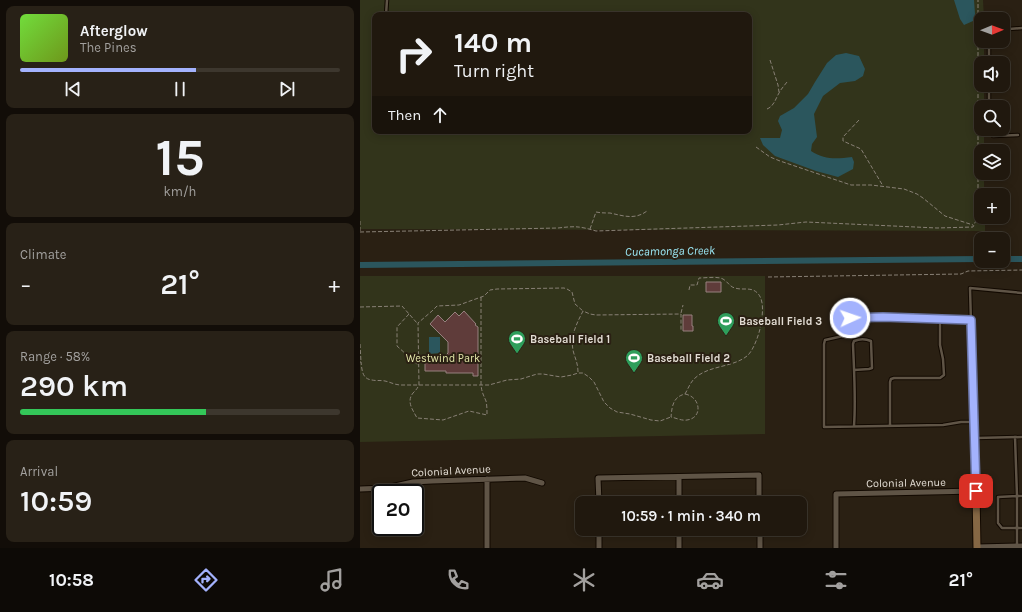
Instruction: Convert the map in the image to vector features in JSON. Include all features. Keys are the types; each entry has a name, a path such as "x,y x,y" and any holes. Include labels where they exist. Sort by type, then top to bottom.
{"street":[{"path":"974,435 977,548 1019,546"},
{"path":"599,496 598,478 759,475 759,496"},
{"path":"680,477 680,496"},
{"name":"Colonial Avenue","path":"360,489 386,488 413,482 487,479 525,478 542,483"},
{"path":"487,479 487,548"},
{"name":"Colonial Avenue","path":"836,548 836,494 976,491"},
{"path":"599,536 599,548"},
{"path":"680,536 680,548"},
{"path":"760,536 760,548"}],"lane":[{"path":"386,12 387,0"},
{"path":"1010,28 1022,28"},
{"path":"1010,136 1018,136"},
{"path":"1022,293 970,288 974,435 1022,437"},
{"path":"971,320 883,317 850,318 848,321 847,333 843,336 825,340 824,344 824,427 943,425 961,422 974,422"},
{"path":"890,426 891,379 940,378 944,375 940,345 940,319"},
{"path":"854,370 872,368 871,341 858,339 854,341 853,344 854,426"},
{"path":"1015,437 1017,528 1019,546"},
{"path":"1022,496 998,497 998,523 1002,528 1022,528"}],"path":[{"path":"360,221 360,232 558,228 574,226 596,231 762,226 806,222 937,228 972,227 978,216 978,0"},
{"path":"770,60 779,92"},
{"path":"767,109 770,108 775,102 779,92 787,82"},
{"path":"859,120 843,137 843,141 861,149 883,186"},
{"path":"756,147 770,157 780,161 851,185 871,185 904,189 924,198 945,216 974,225"},
{"path":"590,230 596,212 622,216 636,216 647,211"},
{"path":"768,277 962,274 968,271 1022,270"},
{"path":"685,394 691,383 701,374 747,357 755,344 759,332 762,311 762,302 757,292 749,289 733,288 722,279 699,278 697,285 690,285 689,290"},
{"path":"418,323 437,306 459,305 484,296 490,290 496,289 567,289 572,292 576,304 583,311 596,315 681,314"},
{"path":"360,308 402,306 418,323 418,385 417,390 412,394 410,399 410,406 417,418 443,420 470,411 487,415 487,405 482,393 481,385 481,297"},
{"path":"681,331 681,314 684,305"},
{"path":"578,373 578,366 574,355 572,342 575,326 583,311"},
{"path":"409,314 397,327 397,346 418,365"},
{"path":"360,344 363,375 367,379 385,381 395,385 489,385 507,380 521,379 537,374 561,377 583,373 594,382 604,402 617,412 651,420 660,421 671,416 685,421 696,415 698,412 698,403 689,395 680,395 672,405 671,416"}],"green space":[{"path":"360,0 983,0 984,12 974,12 974,48 984,48 984,56 974,56 974,92 984,92 984,100 974,100 974,136 984,136 984,144 974,144 974,180 984,180 984,188 974,188 974,224 985,224 985,231 360,229"},
{"name":"Westwind Park","path":"360,276 765,276 765,434 360,442"}],"water":[{"path":"954,0 974,0 975,12 973,21 964,25 960,19"},
{"path":"846,53 859,56 865,69 863,76 855,81 840,83 823,96 814,114 817,137 812,144 811,151 821,156 831,158 852,157 854,162 853,169 838,177 816,171 775,156 763,145 760,138 780,138 782,130 778,121 780,116 794,108 808,94 827,63 836,55"},
{"path":"429,337 440,337 440,353 428,354"}],"building":[{"path":"706,282 721,282 721,292 706,292"},
{"path":"464,311 478,327 478,376 473,376 473,373 425,371 425,357 444,357 448,353 448,342 430,324 438,315 445,322 455,312 459,316"},
{"path":"683,315 692,315 693,331 683,331"}],"waterway":[{"name":"Cucamonga Creek","path":"360,265 974,259"},
{"name":"Cucamonga Creek","path":"1010,259 1022,259"}],"place":[{"name":"Baseball Field 3","path":"726,336"},
{"name":"Baseball Field 1","path":"517,354"},
{"name":"Baseball Field 2","path":"634,373"}],"route":[{"path":"850,318 883,317 971,320 976,491"}]}
